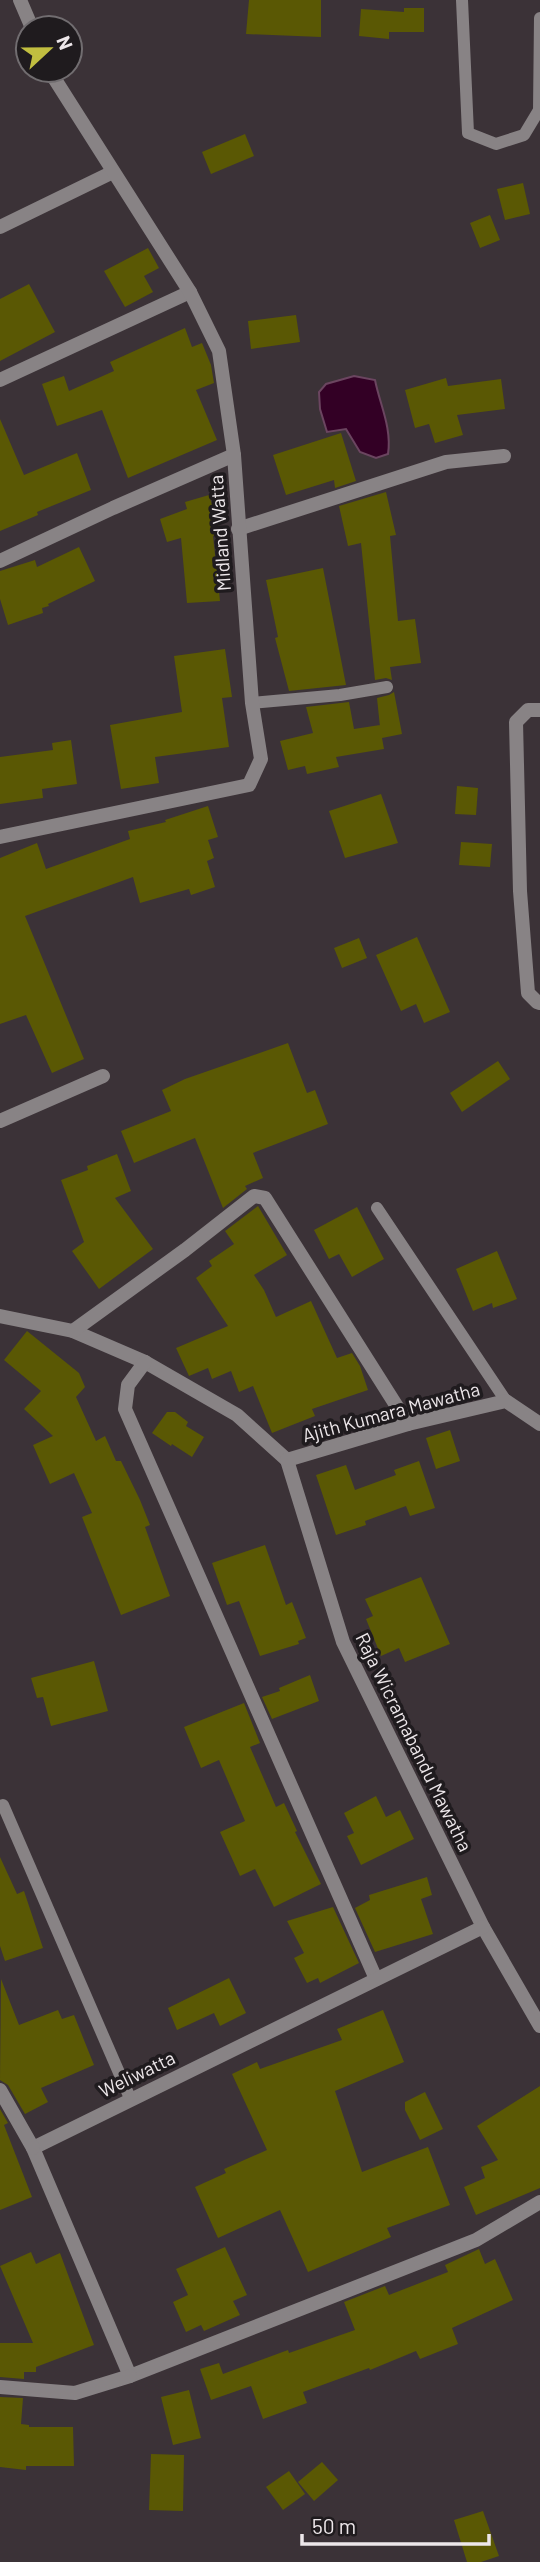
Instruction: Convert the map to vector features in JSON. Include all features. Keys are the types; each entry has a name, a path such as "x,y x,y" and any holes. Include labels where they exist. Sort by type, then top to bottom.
{"street":[{"name":"Midland Watta","path":"0,837 249,785 261,758 253,703 234,455 219,351 190,292 59,84"},
{"path":"0,227 113,172"},
{"path":"0,380 190,292"},
{"path":"0,561 234,455"},
{"path":"238,529 446,462 504,456"},
{"path":"540,710 528,710 516,722 520,891 528,993 540,1003"},
{"path":"0,1121 103,1076"},
{"path":"73,1331 254,1196 265,1198 408,1424"},
{"path":"0,1316 73,1331 145,1362 237,1415 287,1460"},
{"path":"145,1362 128,1385 125,1409 376,1979"},
{"name":"Ajith Kumara Mawatha","path":"287,1460 408,1424 506,1401 540,1423"},
{"name":"Raja Wicramabandu Mawatha","path":"287,1460 343,1642 483,1927 540,2026"},
{"name":"Weliwatta","path":"33,2148 130,2098 483,1927"},
{"path":"0,2090 33,2148 130,2376"},
{"path":"0,2387 75,2393 130,2376 476,2240 540,2202"}],"lane":[{"path":"461,0 468,133 496,144 524,135 539,110 540,18"},
{"path":"253,703 340,695 387,687"},
{"path":"377,1208 506,1401"},
{"path":"3,1805 130,2098"}],"shaded area":[{"path":"354,376 375,380 387,426 388,454 376,458 360,452 346,429 327,432 320,409 319,392 326,384"}],"building":[{"path":"249,0 321,0 321,37 246,34"},
{"path":"404,8 424,8 424,32 389,32 389,39 359,36 361,9 404,12"},
{"path":"245,134 254,156 211,174 202,152"},
{"path":"523,183 530,214 505,220 497,189"},
{"path":"490,215 500,240 480,248 470,223"},
{"path":"148,248 159,268 144,276 153,292 125,307 104,271"},
{"path":"29,284 55,332 0,361 0,299"},
{"path":"296,315 300,342 251,349 248,321"},
{"path":"185,328 192,347 202,343 211,365 214,383 196,390 217,440 128,478 102,410 57,426 42,384 64,376 69,391 114,371 110,362"},
{"path":"446,378 448,386 501,379 505,409 457,415 463,435 435,443 429,424 415,428 405,390"},
{"path":"0,419 24,475 77,453 91,490 37,512 38,515 0,531"},
{"path":"341,433 356,481 335,488 334,480 286,495 273,455"},
{"path":"386,492 396,535 390,536 398,621 415,619 421,663 390,667 392,680 375,680 361,543 348,546 339,506"},
{"path":"209,495 221,533 213,536 220,601 187,603 181,538 167,542 160,519 187,509 185,502"},
{"path":"79,547 95,581 48,604 49,606 42,608 43,613 8,625 0,599 0,571 35,560 37,567"},
{"path":"323,568 346,685 289,691 275,638 278,637 266,580"},
{"path":"225,649 232,697 222,698 229,747 155,757 159,783 121,789 110,725 182,712 174,656"},
{"path":"394,692 402,734 382,738 384,749 336,757 339,767 307,774 305,766 288,770 280,741 313,733 306,707 349,702 354,729 380,725 377,698"},
{"path":"71,740 77,784 42,789 43,798 0,804 0,757 53,750 52,743"},
{"path":"457,786 478,788 476,815 455,814"},
{"path":"381,794 398,843 345,858 329,811"},
{"path":"208,806 218,837 208,840 214,858 207,861 215,887 191,895 189,889 140,903 133,877 25,916 84,1059 52,1073 26,1015 0,1024 0,858 37,843 46,869 130,839 128,831 166,822 165,820"},
{"path":"461,842 492,844 490,867 459,865"},
{"path":"417,937 450,1012 424,1023 416,1004 401,1011 376,955"},
{"path":"359,938 367,958 342,968 334,948"},
{"path":"288,1043 307,1093 315,1090 328,1124 253,1153 263,1178 245,1186 247,1189 223,1208 195,1138 134,1163 121,1131 171,1111 162,1090 185,1079"},
{"path":"498,1061 510,1079 462,1112 450,1093"},
{"path":"117,1154 131,1191 115,1198 153,1249 99,1289 72,1251 84,1242 61,1180 88,1170 87,1166"},
{"path":"258,1206 287,1255 254,1275 276,1317 311,1301 337,1358 352,1353 360,1366 368,1390 312,1409 315,1416 272,1433 253,1386 239,1392 231,1371 212,1379 208,1368 189,1376 176,1348 228,1326 196,1278 212,1266 209,1261 234,1244 225,1231"},
{"path":"357,1207 384,1259 352,1277 339,1254 329,1259 314,1230"},
{"path":"497,1251 517,1299 493,1308 492,1303 473,1311 456,1269"},
{"path":"27,1331 79,1373 85,1387 76,1397 96,1441 105,1436 116,1461 121,1461 140,1500 150,1525 145,1527 170,1596 121,1615 82,1517 92,1513 74,1473 50,1484 33,1445 53,1436 24,1409 41,1391 4,1360"},
{"path":"167,1412 175,1412 188,1422 186,1426 204,1437 192,1457 152,1433"},
{"path":"450,1430 460,1461 436,1469 426,1438"},
{"path":"419,1461 435,1508 410,1516 406,1506 365,1521 366,1525 336,1535 316,1475 346,1465 355,1490 396,1475 394,1470"},
{"path":"265,1545 286,1605 292,1602 306,1638 298,1641 299,1644 260,1656 239,1601 227,1605 212,1563"},
{"path":"421,1577 450,1644 405,1662 399,1648 381,1656 366,1619 373,1616 365,1599"},
{"path":"94,1661 108,1711 51,1726 43,1697 37,1698 31,1678"},
{"path":"310,1675 319,1701 272,1719 262,1697"},
{"path":"244,1703 260,1743 250,1747 276,1807 284,1803 321,1884 274,1907 255,1869 240,1876 220,1832 245,1821 219,1760 201,1768 184,1727"},
{"path":"376,1796 386,1817 400,1810 414,1839 361,1865 347,1836 354,1833 344,1813"},
{"path":"0,1857 17,1894 24,1891 43,1948 5,1961 0,1946"},
{"path":"427,1877 432,1895 421,1899 433,1934 375,1952 355,1908 370,1900 369,1895"},
{"path":"333,1907 359,1963 320,1983 318,1978 307,1983 294,1958 304,1953 287,1921"},
{"path":"229,1978 246,2013 220,2026 214,2013 177,2030 168,2008"},
{"path":"1,1979 19,2025 58,2010 62,2019 74,2015 94,2065 41,2088 48,2102 25,2114 8,2085 0,2080"},
{"path":"383,2010 404,2062 335,2091 362,2172 428,2147 450,2205 387,2228 391,2237 308,2272 280,2210 218,2238 195,2187 226,2173 224,2169 267,2150 232,2074 257,2062 260,2069 342,2040 337,2029"},
{"path":"540,2086 540,2188 476,2215 464,2187 485,2178 481,2167 498,2160 477,2126"},
{"path":"425,2092 443,2129 420,2140 405,2110 405,2102"},
{"path":"0,2109 8,2123 4,2125 32,2197 0,2210"},
{"path":"225,2247 247,2295 233,2301 240,2315 204,2331 201,2325 186,2332 173,2302 188,2295 176,2269"},
{"path":"479,2249 485,2264 495,2259 513,2300 452,2328 458,2344 420,2359 416,2351 370,2370 369,2368 303,2392 307,2403 263,2419 251,2386 211,2400 200,2369 219,2363 223,2374 288,2350 289,2353 355,2330 344,2302 385,2286 389,2295 448,2272 445,2265"},
{"path":"31,2252 36,2264 60,2253 94,2345 36,2367 36,2372 24,2372 24,2379 0,2377 0,2343 33,2343 0,2266"},
{"path":"189,2390 201,2438 173,2445 161,2397"},
{"path":"0,2397 23,2398 21,2424 29,2427 73,2427 74,2466 26,2466 26,2470 0,2467"},
{"path":"151,2454 184,2455 183,2511 149,2510"},
{"path":"322,2462 338,2480 314,2501 298,2482"},
{"path":"289,2471 305,2494 283,2510 266,2487"},
{"path":"483,2511 499,2556 481,2562 467,2562 454,2520"}]}
